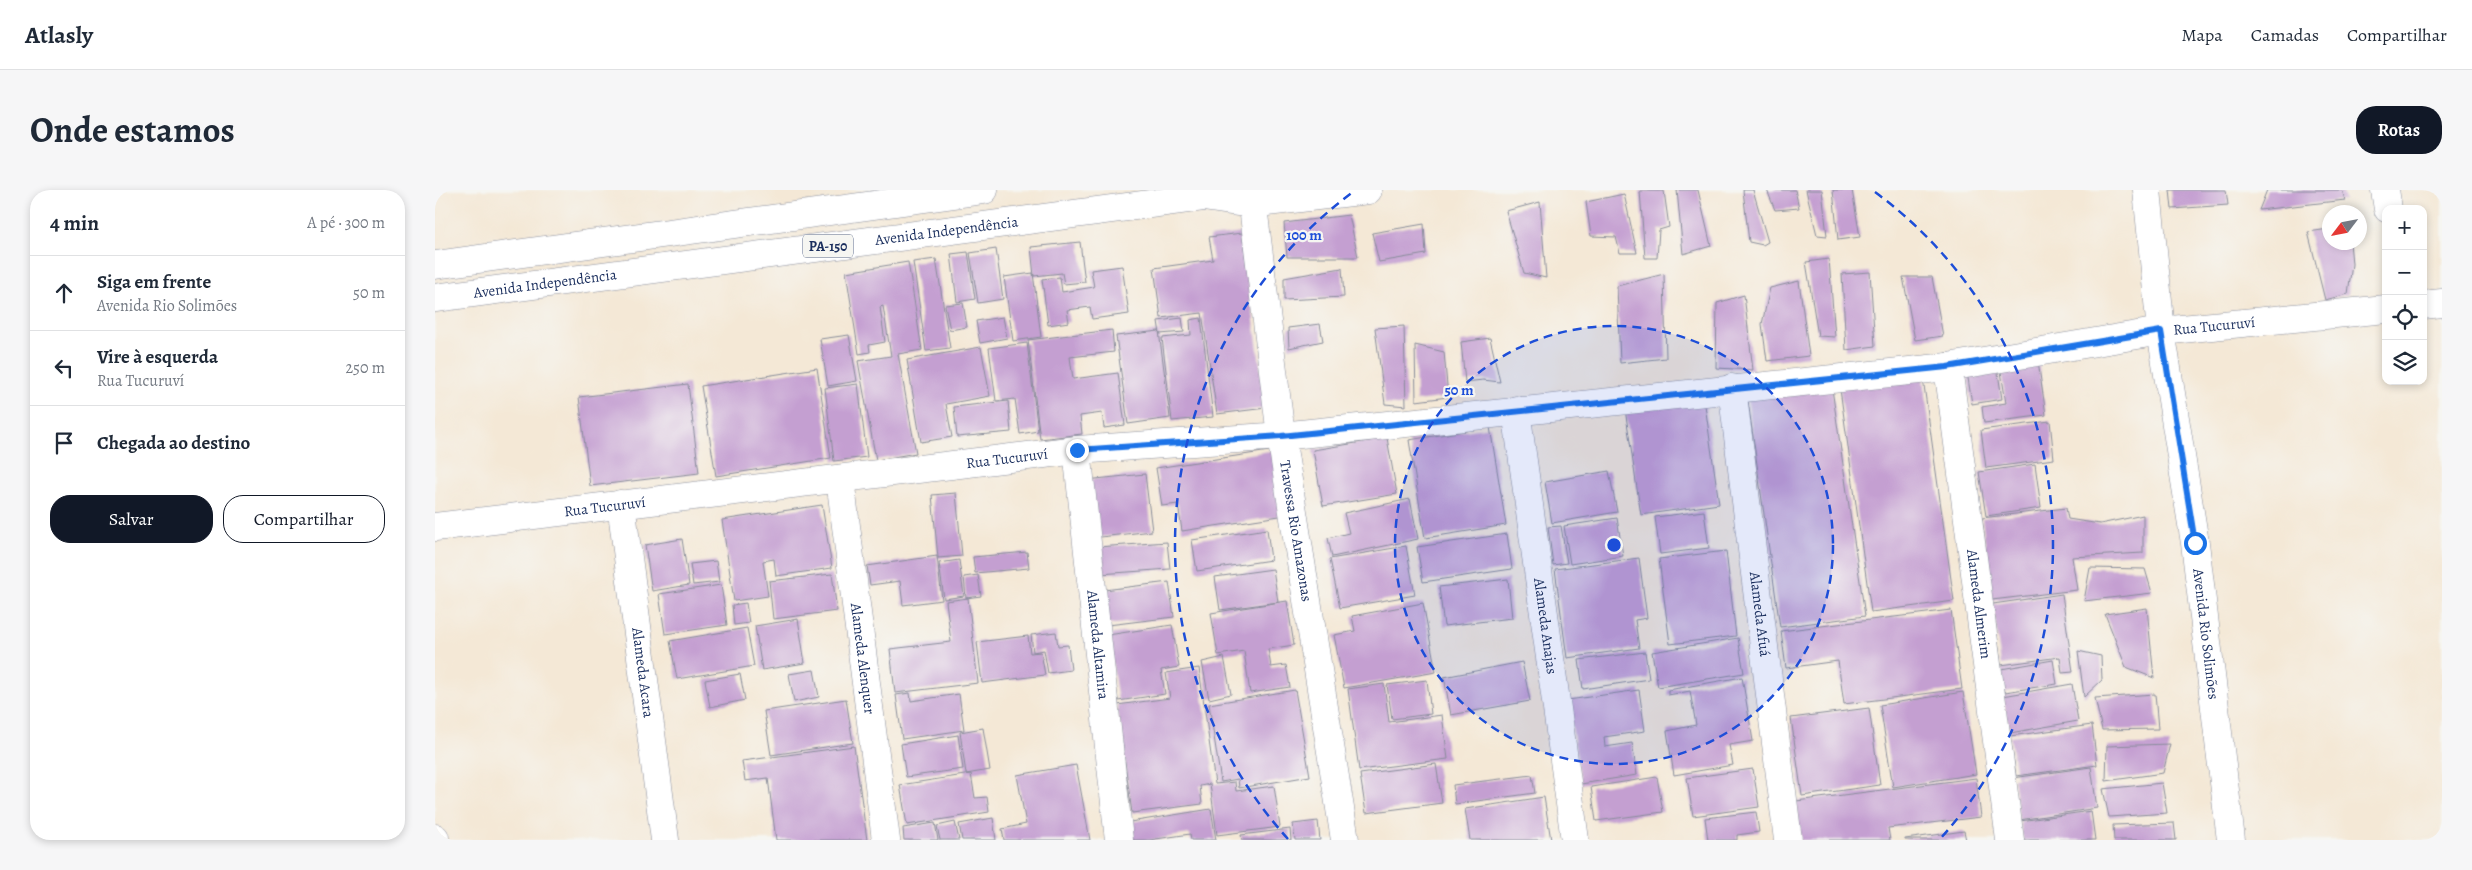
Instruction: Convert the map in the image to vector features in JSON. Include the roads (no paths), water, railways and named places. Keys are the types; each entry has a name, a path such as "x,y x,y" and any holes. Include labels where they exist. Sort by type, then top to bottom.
{"street":[{"name":"PA-150","path":"435,265 984,190"},
{"name":"Avenida Independência","path":"435,298 1212,193 1251,197 1368,190"},
{"name":"Avenida Rio Solimões","path":"2147,190 2161,331 2195,543 2231,840"},
{"path":"2385,190 2387,205"},
{"name":"Travessa Rio Amazonas","path":"1251,197 1281,436 1345,840"},
{"path":"2427,305 2442,303"},
{"name":"Rua Tucuruví","path":"435,527 1077,450 1281,436 1516,410 1947,367 2161,331 2382,309"},
{"name":"Alameda Almerim","path":"1947,367 2010,840"},
{"name":"Alameda Afuá","path":"1732,388 1788,840"},
{"name":"Alameda Anajas","path":"1516,410 1575,840"},
{"name":"Alameda Altamira","path":"1077,450 1119,840"},
{"name":"Alameda Alenquer","path":"840,479 886,840"},
{"name":"Alameda Acara","path":"621,504 665,840"}]}
